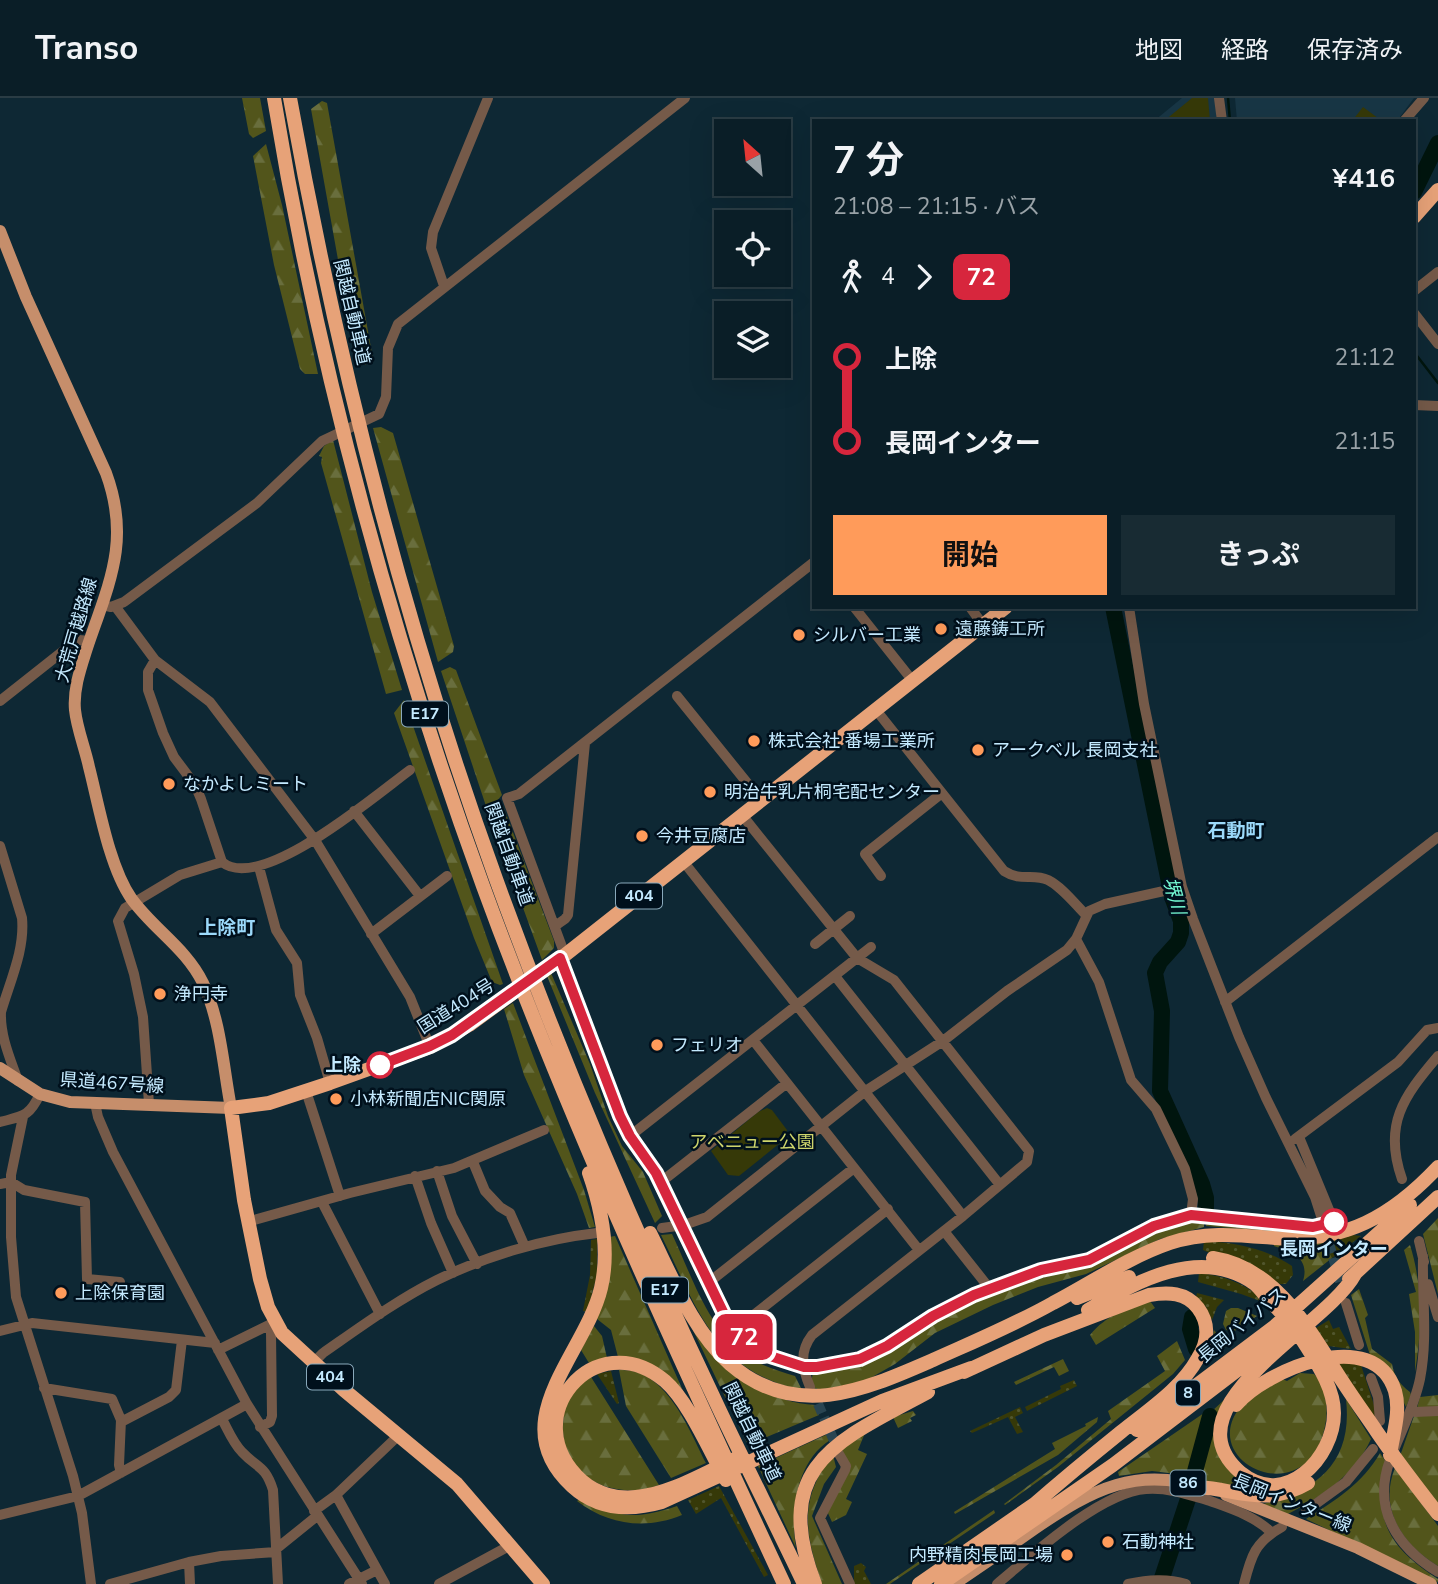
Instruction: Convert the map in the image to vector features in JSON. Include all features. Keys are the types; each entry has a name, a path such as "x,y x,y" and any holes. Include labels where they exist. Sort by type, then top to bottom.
{"highway":[{"name":"関越自動車道","path":"290,98 300,135 320,257 362,441 407,604 446,731 530,967 533,994 626,1238 784,1584"},
{"path":"298,98 300,135"},
{"name":"関越自動車道","path":"272,103 329,371 348,447 433,740 476,866 517,976 533,994 563,1049 677,1318 804,1584"},
{"path":"1416,215 1438,190"},
{"name":"国道404号","path":"231,1108 269,1104 330,1083 430,1046 469,1025 562,957 1003,609"},
{"path":"533,994 534,1027 593,1185 605,1244 604,1273 597,1304 548,1398 545,1419 547,1443 561,1475 576,1489 593,1500 622,1508 660,1497 894,1396 971,1368"},
{"path":"563,1049 636,1205 693,1314 711,1342 740,1372 763,1385 790,1394 833,1396 878,1384 1033,1314 1140,1256 1186,1238 1224,1234 1306,1238 1332,1236 1352,1229 1402,1202 1438,1167"},
{"name":"404","path":"231,1108 247,1222 264,1295 282,1333 457,1484 543,1584"},
{"name":"長岡バイパス","path":"919,1584 1030,1508 1275,1326 1438,1178"},
{"name":"長岡バイパス","path":"942,1584 1174,1420 1286,1333 1438,1197"},
{"path":"1033,1314 1162,1264 1182,1259 1212,1258 1232,1262 1260,1276 1312,1344 1341,1393 1343,1419 1336,1450 1318,1474 1299,1488 1276,1495 1252,1496 1200,1487"},
{"path":"1044,1335 1122,1291 1178,1268 1209,1267 1229,1272 1271,1293"},
{"path":"1326,1367 1334,1417 1328,1444 1318,1461 1297,1478 1277,1484 1252,1480 1226,1458 1219,1432 1221,1420 1230,1402 1253,1374 1326,1308 1355,1274"},
{"path":"815,1584 806,1560 801,1523 806,1489 821,1461 835,1445 853,1432 971,1368 1044,1335 1139,1298 1171,1293 1196,1305 1204,1318 1207,1333 1199,1357 1185,1377 1030,1508"},
{"path":"765,1450 962,1347"},
{"path":"1331,1394 1329,1424 1324,1441 1315,1457 1301,1470 1283,1477 1269,1478 1247,1471 1236,1458 1229,1445 1228,1422 1234,1407 1246,1394 1303,1365 1322,1359 1348,1356 1373,1363 1387,1375 1395,1391 1397,1421 1394,1464"},
{"path":"660,1497 604,1494 586,1484 565,1462 556,1435 556,1416 569,1387 584,1373 603,1365 622,1363 651,1371 667,1383 689,1412 784,1584"},
{"path":"1326,1367 1378,1444 1438,1514"}],"main road":[{"name":"大荒戸越路線","path":"0,231 31,309 97,451 114,495 118,538 102,605 76,690 75,711 116,870 123,887 134,902 189,960 203,983 217,1026 231,1108"},
{"name":"県道467号線","path":"0,1068 40,1094 70,1102 231,1108"},
{"name":"長岡インター線","path":"954,1584 1063,1510 1105,1488 1133,1480 1161,1479 1200,1487 1299,1523 1378,1557 1431,1584"}],"street":[{"path":"444,286 432,248 433,232 488,98"},
{"path":"102,605 115,606 124,602 257,503 322,441 379,414 386,397 386,364 391,337 398,324 685,98"},
{"path":"1219,98 1222,119"},
{"path":"1406,119 1424,98"},
{"path":"1416,289 1438,272"},
{"path":"1416,316 1438,344"},
{"path":"1416,405 1438,406"},
{"path":"812,564 519,794 507,798 555,926 562,957 611,1094 630,1136 661,1182 725,1316 736,1329 764,1354 804,1367 849,1362 873,1354 933,1316 990,1289 1041,1270 1089,1260 1154,1226 1191,1215 1313,1227 1334,1222 1299,1137"},
{"path":"115,606 155,660 210,702 315,841 410,997 430,1046"},
{"path":"856,609 912,680"},
{"path":"971,609 983,625"},
{"path":"1129,609 1144,704 1179,887 1266,1098 1315,1197 1322,1219"},
{"path":"0,701 72,644 79,640 90,641"},
{"path":"155,660 148,671 148,690 163,733 174,757 198,792 222,862 231,868 259,867 315,841 410,770"},
{"path":"677,696 761,800"},
{"path":"876,710 1004,871 1020,878 1039,877 1048,880 1086,915"},
{"path":"555,926 568,915 585,743"},
{"path":"881,876 865,854 942,793"},
{"path":"354,811 420,896"},
{"path":"742,816 857,958 894,980 1029,1151 1027,1161 1000,1185 811,1335 803,1352 810,1387"},
{"path":"1225,1002 1438,837"},
{"path":"0,846 23,918 24,930 21,949 1,1012 4,1043 18,1081"},
{"path":"149,1104 143,1017 134,974 118,921 125,908 134,902 189,871 222,862"},
{"path":"683,862 963,1216"},
{"path":"259,867 276,930 297,963 300,995 317,1038 330,1083"},
{"path":"371,934 447,876"},
{"path":"662,1228 680,1226 707,1217 864,1092 943,1041 1007,991 1067,950 1076,939 1086,915 1105,904 1179,887"},
{"path":"815,944 850,916"},
{"path":"1076,939 1100,982 1131,1080 1156,1109 1185,1169 1194,1199 1191,1215"},
{"path":"630,1136 871,947"},
{"path":"835,976 1000,1185"},
{"path":"1289,1143 1398,1062 1427,1030 1438,1028"},
{"path":"753,1040 919,1250"},
{"path":"1402,1179 1394,1157 1397,1119 1412,1088 1438,1056"},
{"path":"661,1182 787,1083"},
{"path":"306,1091 340,1196"},
{"path":"0,1122 23,1117 33,1108 40,1094"},
{"path":"95,1103 113,1152 260,1427 356,1582 377,1570"},
{"path":"23,1117 6,1183 14,1281 29,1343 78,1496 92,1584"},
{"path":"247,1222 473,1161 544,1130"},
{"path":"473,1161 485,1191 500,1208 510,1213 525,1247"},
{"path":"708,1283 854,1168"},
{"path":"436,1171 452,1216 477,1264"},
{"path":"415,1176 431,1223 453,1273"},
{"path":"6,1183 24,1190 85,1202 87,1279 120,1282"},
{"path":"322,1202 380,1314"},
{"path":"736,1329 888,1209"},
{"path":"944,1231 990,1289"},
{"path":"313,1362 380,1314 453,1273 525,1247 597,1233"},
{"path":"1419,1241 1438,1317"},
{"path":"1423,1256 1426,1318 1420,1380 1385,1495 1392,1527 1404,1545 1413,1555 1438,1572"},
{"path":"1346,1303 1359,1345"},
{"path":"0,1331 26,1324 46,1324 182,1340 216,1347 275,1322"},
{"path":"260,1427 270,1422 272,1416 270,1355 271,1333 275,1322"},
{"path":"121,1422 163,1401 176,1390 182,1340"},
{"path":"1371,1378 1383,1416"},
{"path":"44,1388 107,1396 112,1399 121,1422 118,1465 121,1473"},
{"path":"0,1515 78,1496 247,1405"},
{"path":"1415,1412 1438,1411"},
{"path":"222,1419 240,1451 264,1469 270,1480 273,1490 278,1584"},
{"path":"110,1584 189,1562 276,1551 399,1435"},
{"path":"1306,1511 1346,1482 1378,1444"},
{"path":"839,1454 846,1466 845,1470 820,1518 850,1584"},
{"path":"997,1584 1092,1511 1121,1495 1144,1489 1175,1492 1216,1503 1277,1530 1263,1539 1253,1553 1244,1584"},
{"path":"336,1495 385,1584"},
{"path":"439,1584 511,1545"},
{"path":"189,1562 190,1584"},
{"path":"1128,1584 1171,1580 1186,1584"}],"shaded area":[{"path":"1182,98 1215,98 1217,119 1156,119"},
{"path":"1235,98 1414,98 1398,119 1237,119"}],"green space":[{"path":"242,98 260,98 266,131 253,138 249,134"},
{"path":"1192,98 1208,98 1210,119 1166,119"},
{"path":"322,101 327,103 373,359 365,365 349,321 311,109"},
{"path":"1363,107 1379,119 1354,119"},
{"path":"266,144 282,205 318,374 305,374 300,369 274,265 253,156"},
{"path":"381,427 393,433 454,646 453,652 438,662 373,428"},
{"path":"333,440 372,592 402,690 386,694 321,463 322,457 319,456 324,446"},
{"path":"450,667 456,670 502,795 496,802 503,806 554,941 554,948 542,960 441,671"},
{"path":"404,700 503,984 492,982 474,938 394,713"},
{"path":"551,973 590,1064 608,1116 622,1146 643,1172 662,1216 655,1223 595,1093 547,976"},
{"path":"513,1003 584,1190 595,1227 589,1228 577,1194 524,1075 504,1009"},
{"name":"アベニュー公園","path":"767,1108 772,1110 787,1130 785,1139 739,1176 728,1175 711,1151 758,1112"},
{"path":"1438,1218 1438,1294 1423,1234"},
{"path":"1204,1221 1204,1227 1160,1239 1086,1274 1038,1287 993,1305 935,1333 895,1364 867,1380 815,1390 811,1382 816,1371 867,1362 889,1351 922,1326 977,1297 984,1299 1020,1283 1083,1268 1165,1225"},
{"path":"1207,1221 1294,1232 1294,1233 1206,1226"},
{"path":"672,1234 694,1285 723,1333 735,1347 750,1358 795,1376 802,1390 772,1381 748,1368 728,1352 712,1333 698,1311 661,1235"},
{"path":"615,1236 687,1400 672,1383 649,1365 618,1357 611,1330 597,1319 609,1237"},
{"path":"1361,1236 1332,1258 1323,1241"},
{"path":"597,1239 597,1275 587,1312 583,1311 590,1275 591,1240"},
{"path":"1204,1241 1238,1245 1272,1255 1292,1266 1293,1275 1286,1284 1280,1284 1203,1250"},
{"path":"1323,1241 1332,1258 1303,1281 1305,1273 1302,1261 1274,1246 1274,1243"},
{"path":"1410,1245 1420,1308 1415,1372 1415,1332 1409,1294 1416,1292 1404,1250"},
{"path":"1199,1273 1233,1281 1263,1299 1260,1301 1198,1282"},
{"path":"1359,1289 1368,1315 1365,1318 1372,1349 1392,1364 1398,1380 1410,1392 1406,1407 1389,1371 1370,1355 1351,1295"},
{"path":"1197,1293 1224,1300 1217,1307 1212,1320 1206,1307 1196,1297"},
{"path":"1150,1301 1155,1308 1096,1345 1090,1335 1103,1322"},
{"path":"1231,1308 1257,1316 1233,1332 1226,1330 1223,1324 1226,1311"},
{"path":"1329,1320 1333,1329 1339,1327 1351,1349 1328,1346 1316,1328"},
{"path":"594,1326 602,1336 607,1358 589,1363 581,1350"},
{"path":"692,1328 733,1368 761,1389 777,1397 815,1405 819,1415 748,1445"},
{"path":"1214,1330 1229,1344 1204,1363 1211,1349"},
{"path":"1177,1341 1185,1360 1173,1374 1058,1467 1004,1504 1111,1419 1108,1411 1165,1371 1157,1356"},
{"path":"1063,1359 1069,1371 1059,1376 1054,1367 1016,1385 1014,1382"},
{"path":"1338,1363 1361,1365 1376,1420"},
{"path":"619,1370 636,1372 663,1389 683,1418 706,1463 671,1478 626,1406"},
{"path":"611,1371 619,1403 617,1404 597,1374"},
{"path":"1300,1373 1314,1374 1325,1396 1326,1420 1317,1449 1301,1466 1282,1473 1262,1472 1245,1463 1233,1449 1230,1430 1238,1410 1247,1401 1282,1379 1287,1381"},
{"path":"591,1377 659,1485 627,1490 611,1488 583,1474 573,1462 566,1448 564,1413 571,1395"},
{"path":"1074,1380 1077,1386 1027,1411 1025,1407"},
{"path":"1438,1395 1438,1407 1417,1408 1420,1397"},
{"path":"1346,1399 1371,1439 1356,1464 1336,1484 1288,1514 1263,1504 1301,1490 1328,1470 1338,1456 1344,1440"},
{"path":"1224,1400 1218,1419 1217,1440 1265,1488 1228,1488 1196,1477 1211,1412"},
{"path":"1020,1407 1023,1413 1015,1417 1023,1432 1017,1434 1008,1417 972,1433 970,1431"},
{"path":"913,1411 916,1415 910,1418 912,1421 898,1428 893,1417"},
{"path":"1204,1413 1208,1416 1193,1476 1152,1471 1119,1476 1118,1472"},
{"path":"1438,1414 1438,1506 1400,1456 1414,1416"},
{"path":"1098,1417 1097,1422 1058,1455 955,1514 954,1512 1055,1449 1052,1443"},
{"path":"865,1433 858,1450 867,1454 846,1499 852,1502 846,1515 832,1522 827,1511 849,1465 841,1448"},
{"path":"828,1434 830,1440 810,1461 798,1489 794,1519 796,1548 758,1466"},
{"path":"1380,1453 1386,1462 1381,1500 1388,1530 1407,1556 1438,1579 1438,1582 1306,1519 1357,1482"},
{"path":"833,1455 836,1467 824,1484 812,1516 842,1584 822,1584 812,1549 808,1517 814,1487"},
{"path":"1395,1468 1438,1526 1438,1566 1414,1548 1397,1525 1390,1498"},
{"path":"719,1486 768,1575 764,1577 721,1498 696,1514 688,1500"},
{"path":"580,1499 606,1510 628,1515 677,1506 682,1515 655,1523 628,1523 589,1509 577,1501"},
{"path":"994,1510 995,1513 890,1584 886,1584"},
{"path":"861,1563 866,1567 864,1571 871,1584 854,1584 854,1566"}],"waterway":[{"path":"1228,98 1230,119"},
{"name":"堺川","path":"1416,188 1438,143"},
{"path":"1416,355 1438,383"},
{"name":"堺川","path":"1113,609 1172,897 1181,921 1178,942 1160,962 1155,973 1162,1011 1160,1091 1202,1184 1206,1198 1206,1214"},
{"name":"堺川","path":"1192,1317 1190,1329 1196,1349"},
{"name":"堺川","path":"1194,1475 1210,1416"},
{"name":"堺川","path":"1160,1584 1188,1499"}],"tunnel":[{"path":"1325,1229 1343,1292"},
{"path":"812,1390 838,1450"}],"bus line":[{"name":"72","path":"380,1065 430,1046 469,1025 560,958 620,1116 630,1136 656,1173 725,1316 764,1354 804,1367 849,1362 873,1354 933,1316 974,1295 1041,1270 1089,1260 1154,1226 1191,1215 1313,1227 1334,1222"}],"place":[{"name":"遠藤鋳工所","path":"941,629"},
{"name":"シルバー工業","path":"799,635"},
{"name":"株式会社 番場工業所","path":"754,741"},
{"name":"アークベル 長岡支社","path":"978,750"},
{"name":"なかよしミート","path":"169,784"},
{"name":"明治牛乳片桐宅配センター","path":"710,792"},
{"name":"今井豆腐店","path":"642,836"},
{"name":"浄円寺","path":"160,994"},
{"name":"フェリオ","path":"657,1045"},
{"name":"上除","path":"380,1065"},
{"name":"小林新聞店NIC関原","path":"336,1099"},
{"name":"長岡インター","path":"1334,1222"},
{"name":"上除保育園","path":"61,1293"},
{"name":"石動神社","path":"1108,1542"},
{"name":"内野精肉長岡工場","path":"1067,1555"}],"district":[{"name":"石動町","path":"1236,831"},
{"name":"上除町","path":"227,928"}]}
